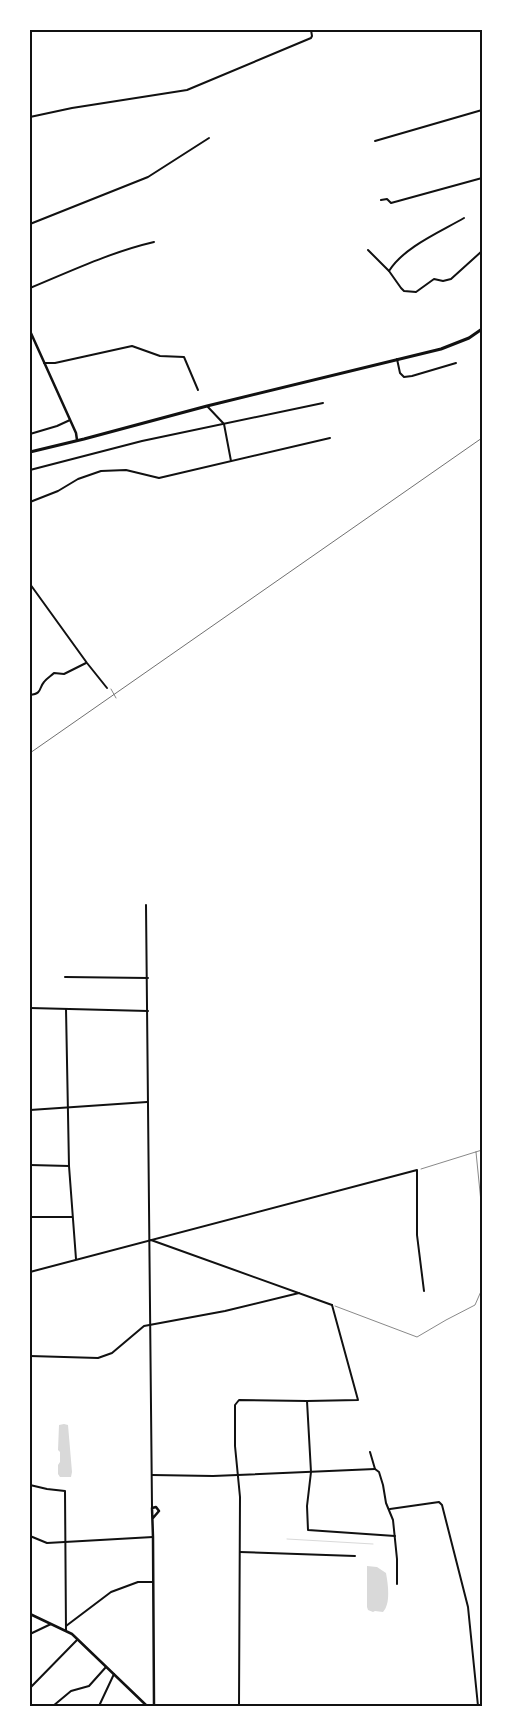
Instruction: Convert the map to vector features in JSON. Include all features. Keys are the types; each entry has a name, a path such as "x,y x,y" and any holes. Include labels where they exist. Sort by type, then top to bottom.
{"main road":[{"path":"30,452 207,406 397,360 458,343 482,329"}],"street":[{"path":"30,116 187,90 311,38 311,30"},
{"path":"375,141 482,110"},
{"path":"30,224 148,177 209,138"},
{"path":"381,200 387,199 391,202 482,178"},
{"path":"389,271 398,261 424,240 464,218"},
{"path":"30,288 93,261 132,247 154,242"},
{"path":"368,250 389,271 401,288 408,292 416,292 434,279 443,281 451,279 482,251"},
{"path":"30,331 76,432 76,440"},
{"path":"44,362 55,363 132,346 160,356 184,357 198,390"},
{"path":"397,360 400,373 404,377 456,363"},
{"path":"30,470 142,442 323,403"},
{"path":"207,406 224,424 231,461"},
{"path":"30,434 58,426 70,420"},
{"path":"30,502 58,492 78,478 101,470 126,470 159,478 330,438"},
{"path":"30,584 86,663 107,688"},
{"path":"30,695 37,694 41,690 42,683 54,673 64,674 86,663"},
{"path":"146,905 151,1240 154,1706"},
{"path":"65,977 148,978"},
{"path":"30,1008 148,1011"},
{"path":"66,1009 69,1166 76,1259"},
{"path":"30,1110 148,1102"},
{"path":"30,1165 69,1166"},
{"path":"30,1272 417,1170 417,1235 424,1291"},
{"path":"30,1217 72,1217"},
{"path":"151,1240 333,1306 358,1400 307,1402 239,1400 235,1405 237,1475 240,1497 239,1706"},
{"path":"30,1356 98,1358 112,1353 144,1326 225,1311 299,1293"},
{"path":"307,1402 311,1472 307,1506 308,1530 395,1536"},
{"path":"370,1452 375,1469 379,1472 384,1485 386,1503 393,1520 398,1559 397,1584"},
{"path":"152,1475 213,1476 375,1469"},
{"path":"30,1485 46,1490 65,1492 66,1631"},
{"path":"390,1509 439,1502 442,1505 468,1607 478,1706"},
{"path":"152,1508 156,1507 159,1509 158,1513 152,1518"},
{"path":"30,1536 47,1542 153,1537"},
{"path":"240,1552 355,1556"},
{"path":"66,1626 111,1592 138,1582 153,1582"},
{"path":"30,1614 66,1631 78,1639 148,1706"},
{"path":"30,1634 51,1624"},
{"path":"30,1688 78,1639"},
{"path":"53,1706 71,1691 89,1686 106,1667"},
{"path":"99,1706 114,1674"}],"path":[{"path":"107,688 116,698"},
{"path":"417,1170 482,1150"},
{"path":"476,1152 482,1212"},
{"path":"333,1306 417,1337 475,1305 482,1289"}],"shaded area":[{"path":"59,1425 68,1425 71,1477 60,1477 58,1474 60,1462 60,1452 58,1450"},
{"path":"367,1566 377,1567 386,1573 388,1599 383,1612 368,1610"}],"waterway":[{"path":"287,1539 373,1544"}],"railway":[{"path":"30,753 482,438"}]}
